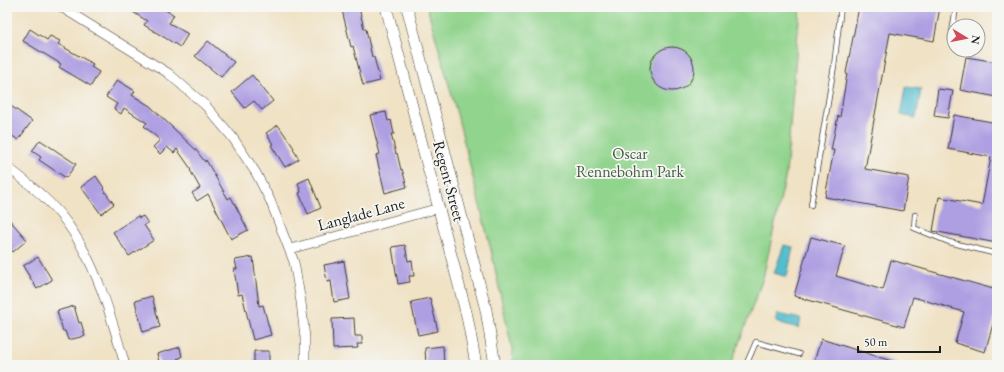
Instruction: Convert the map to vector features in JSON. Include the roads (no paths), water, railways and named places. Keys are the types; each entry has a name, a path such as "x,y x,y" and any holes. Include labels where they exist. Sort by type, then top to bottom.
{"street":[{"path":"61,7 162,70 206,106 233,138 256,174 270,200 290,249 294,262 301,302 305,338 305,365"},
{"name":"Regent Street","path":"386,7 467,316 476,365"},
{"name":"Regent Street","path":"407,7 486,310 495,365"},
{"path":"7,167 33,186 55,208 67,223 78,241 100,284 125,365"},
{"path":"439,208 457,203"},
{"name":"Langlade Lane","path":"290,249 439,208"}],"lane":[{"path":"811,205 834,66 841,7"},
{"path":"954,18 956,7"},
{"path":"915,215 914,228 949,242 997,254"},
{"path":"746,365 756,342 799,354"}],"water":[{"path":"906,87 921,89 916,118 901,115"},
{"path":"784,245 793,247 787,277 774,273"},
{"path":"778,314 801,319 799,328 776,322"}],"park label":[{"name":"Oscar Rennebohm Park","path":"630,162"}]}
